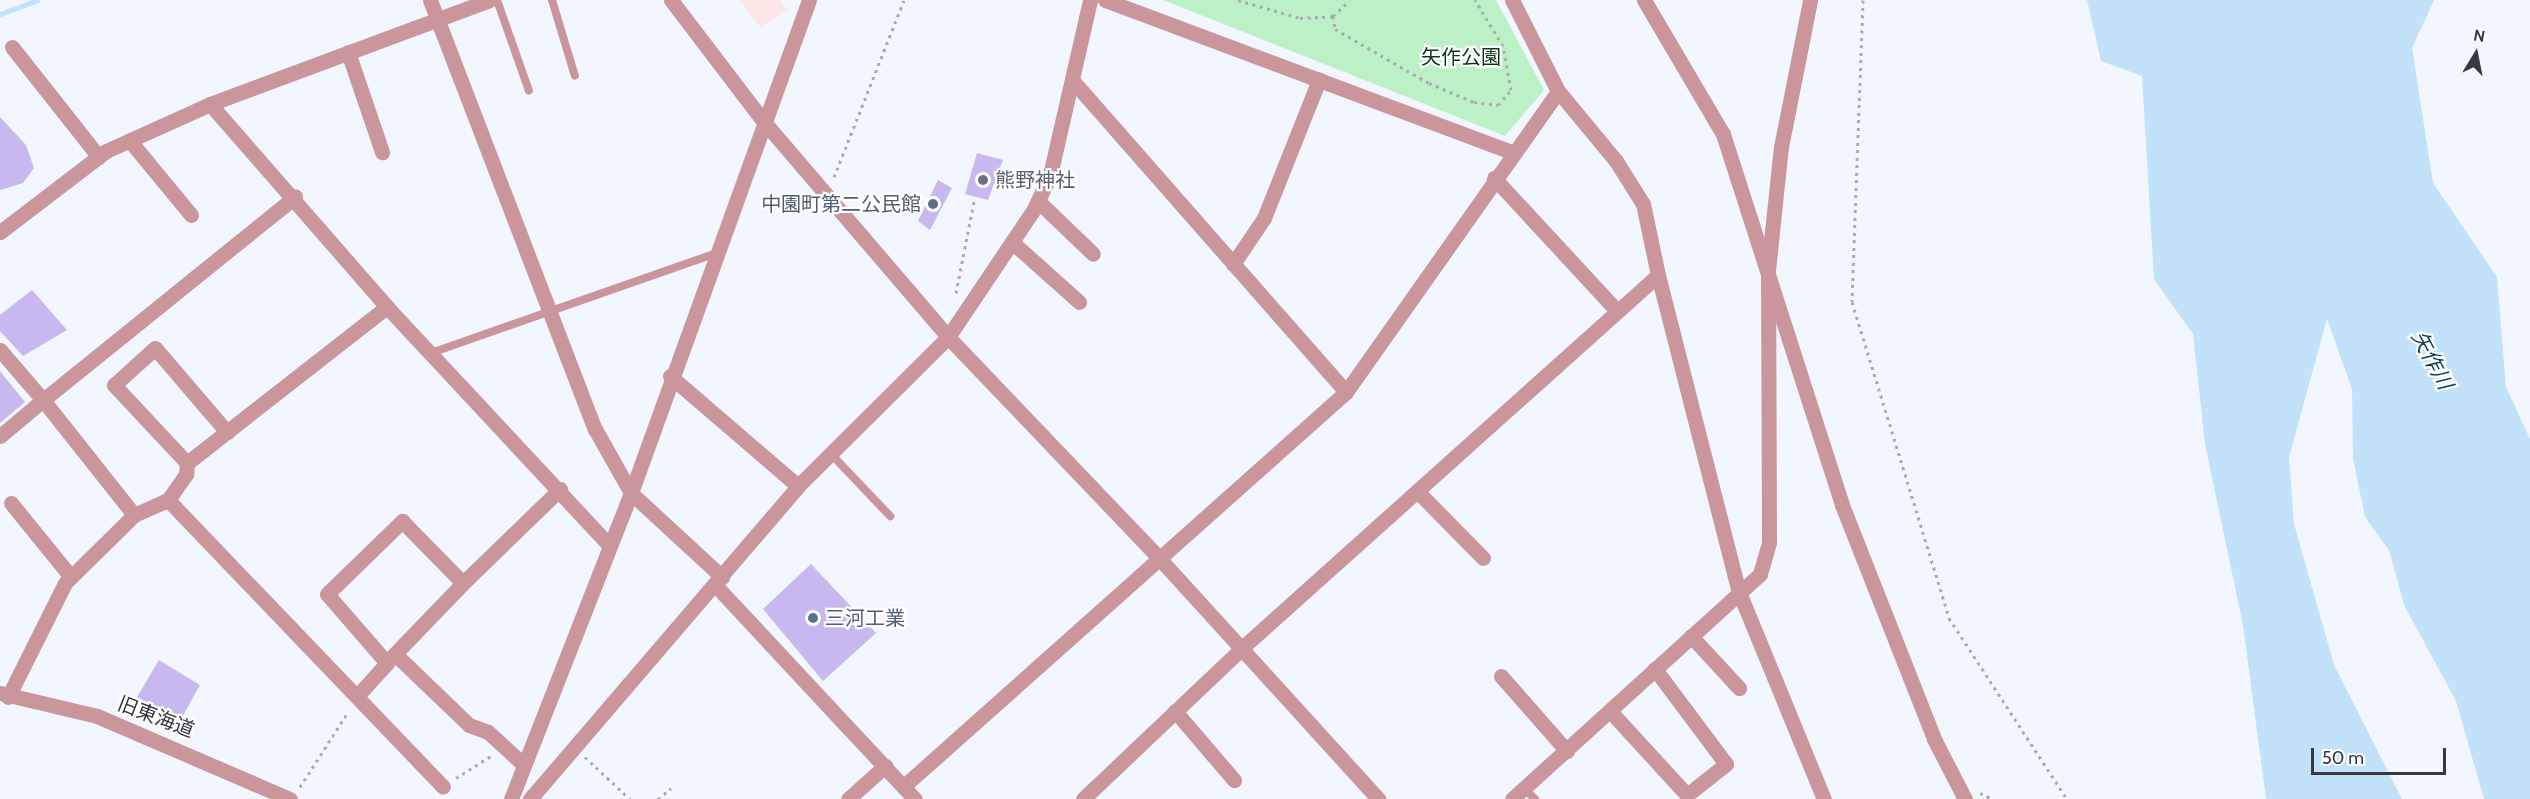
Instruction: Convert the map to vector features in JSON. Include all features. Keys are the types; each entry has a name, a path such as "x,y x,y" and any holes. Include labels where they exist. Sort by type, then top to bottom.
{"street":[{"path":"430,0 595,429 632,494 719,582 915,799"},
{"path":"0,232 99,157 130,141 210,104 489,0"},
{"path":"671,0 764,122 948,337 1243,647 1378,799"},
{"path":"511,799 608,544 632,494 670,376 809,0"},
{"path":"530,799 719,582 798,486 948,337 1038,201 1050,174 1090,0"},
{"path":"1105,0 1512,152"},
{"path":"1512,0 1558,91 1616,161 1643,204 1658,275 1739,592 1824,799"},
{"path":"1644,0 1723,134 1842,505 1934,739 1965,799"},
{"path":"1512,799 1529,793 1567,751 1760,574 1769,542 1768,270 1781,147 1810,0"},
{"path":"12,47 99,157"},
{"path":"348,52 382,152"},
{"path":"1072,80 1346,392"},
{"path":"1233,264 1264,218 1319,80"},
{"path":"904,786 1346,392 1512,152 1558,91"},
{"path":"210,104 295,197 387,307 560,489 608,544"},
{"path":"130,141 191,215"},
{"path":"1494,178 1617,311"},
{"path":"0,436 295,197"},
{"path":"1038,201 1093,254"},
{"path":"1012,242 1079,302"},
{"path":"1083,799 1243,647 1658,275"},
{"path":"4,695 72,577 134,515 168,500 186,474 187,463 387,307"},
{"path":"187,463 114,385 155,348 227,432"},
{"path":"0,350 43,400 134,515"},
{"path":"670,376 798,486"},
{"path":"358,695 463,583 560,489"},
{"path":"1417,491 1483,558"},
{"path":"168,500 358,695 443,787"},
{"path":"11,503 72,577"},
{"path":"463,583 402,521 327,594 391,658 469,725 505,747 524,765"},
{"path":"1691,636 1739,688"},
{"path":"1610,711 1687,795 1726,764 1655,669"},
{"path":"1501,676 1567,751"},
{"name":"旧東海道","path":"4,695 97,716 294,794"},
{"path":"1175,711 1234,780"},
{"path":"848,799 885,766"}],"lane":[{"path":"497,0 529,91"},
{"path":"552,0 575,76"},
{"path":"431,353 716,253"},
{"path":"831,454 890,516"}],"path":[{"path":"826,195 904,0"},
{"path":"1238,0 1300,18 1333,16 1350,0"},
{"path":"1333,16 1335,29 1429,83 1474,102 1498,105 1511,90 1503,46 1475,0"},
{"path":"1863,0 1852,302 1949,618 2067,799"},
{"path":"954,303 974,201"},
{"path":"294,794 358,695"},
{"path":"443,787 505,747"},
{"path":"575,748 630,799"},
{"path":"658,799 671,788"}],"shaded area":[{"path":"739,0 780,0 787,9 761,28"}],"green space":[{"name":"矢作公園","path":"1163,0 1496,0 1544,90 1505,136"}],"water":[{"name":"矢作川","path":"2087,0 2434,0 2412,48 2433,183 2497,277 2506,387 2530,439 2530,799 2484,799 2456,701 2404,605 2389,550 2365,517 2353,458 2352,389 2327,319 2289,457 2294,524 2334,665 2402,799 2266,799 2243,625 2205,444 2193,334 2154,279 2142,76 2101,61"}],"building":[{"path":"0,117 26,145 34,168 23,183 0,190"},
{"path":"977,153 1003,160 988,200 965,194"},
{"path":"938,180 952,188 930,230 918,221"},
{"path":"32,290 67,330 23,356 0,331 0,315"},
{"path":"0,371 25,402 0,423"},
{"path":"811,564 876,633 823,681 763,609"},
{"path":"159,660 200,685 180,721 137,697"}],"waterway":[{"path":"0,14 38,0"}],"place":[{"name":"熊野神社","path":"983,180"},
{"name":"中園町第二公民館","path":"933,204"},
{"name":"三河工業","path":"813,618"}]}
